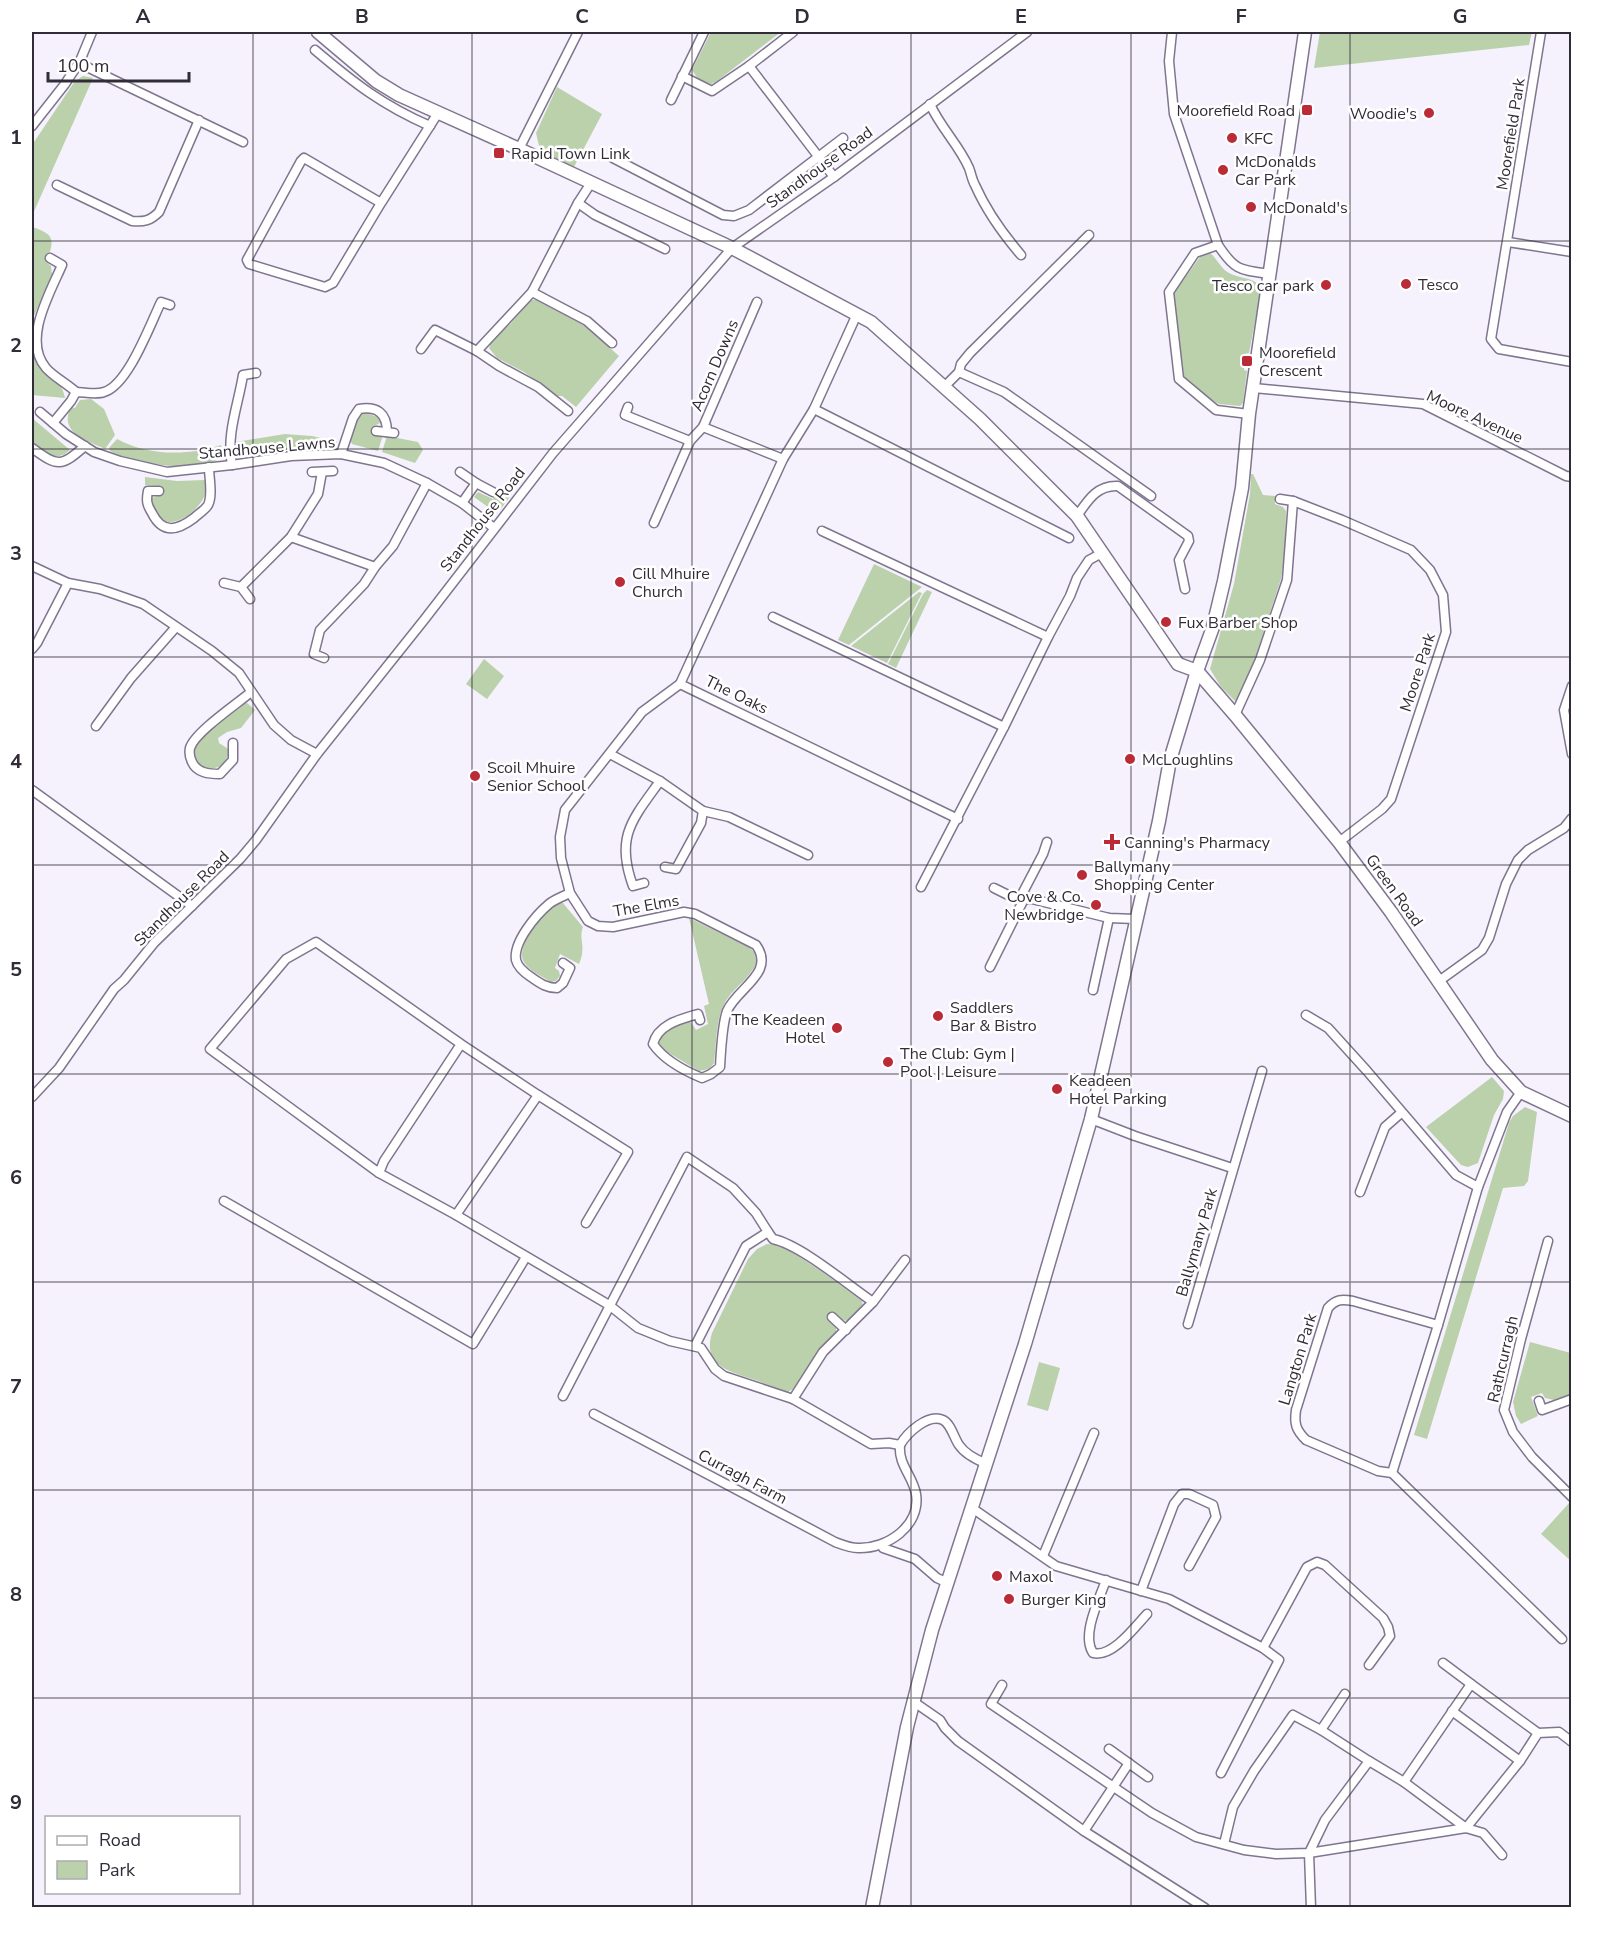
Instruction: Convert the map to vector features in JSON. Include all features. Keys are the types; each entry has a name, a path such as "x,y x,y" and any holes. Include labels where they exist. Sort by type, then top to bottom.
{"main road":[{"name":"Green Road","path":"318,32 376,81 399,95 732,248 871,322 980,419 1077,516 1178,664 1197,671 1339,842 1391,912 1492,1060 1521,1092 1572,1116"},
{"path":"872,1908 907,1727 932,1630 1025,1344 1091,1119 1159,821 1170,760 1213,627 1224,581 1242,488 1249,414 1305,32"}],"street":[{"path":"32,126 80,61 92,32"},
{"path":"519,149 578,32"},
{"path":"671,100 704,32"},
{"path":"682,76 712,91 793,32"},
{"name":"Standhouse Road","path":"32,1096 64,1061 114,989 154,943 251,847 317,754 553,453 732,248 834,177 1028,32"},
{"path":"1172,32 1169,61 1174,114 1218,245 1230,263 1237,267 1270,274"},
{"name":"Moorefield Park","path":"1541,32 1491,339 1499,349 1572,362"},
{"path":"315,50 381,102 430,126"},
{"path":"80,61 89,68 243,142"},
{"path":"749,66 834,177"},
{"path":"930,104 942,127 969,167 983,202 1007,239 1021,255"},
{"path":"381,203 304,158 300,161 247,260 249,264 329,287 438,112"},
{"path":"57,185 132,221 143,222 152,219 159,212 199,120"},
{"path":"613,158 729,216 742,214 749,210 843,138"},
{"path":"477,351 532,292 578,203 591,183"},
{"path":"578,203 595,215 665,249"},
{"path":"944,387 959,372 961,364 970,353 1089,235"},
{"path":"1508,242 1572,252"},
{"path":"1218,245 1195,252 1169,292 1179,379 1216,410 1249,414"},
{"path":"50,258 62,265 36,333 38,355 46,367 76,392 102,393 114,387 130,365 161,302 170,305"},
{"path":"532,292 587,321 612,343"},
{"name":"Acorn Downs","path":"757,302 703,427 783,459"},
{"name":"The Oaks","path":"857,314 814,409 783,459 680,684 958,819"},
{"path":"421,349 435,330 477,351 538,387 568,411"},
{"path":"959,372 1004,392 1151,496"},
{"path":"232,465 229,451 231,425 243,375 256,373"},
{"name":"Moore Avenue","path":"1254,388 1423,404 1572,477"},
{"path":"53,423 76,392"},
{"path":"341,454 352,418 359,409 368,407 377,409 384,415 390,432 376,431"},
{"path":"628,407 625,414 690,441"},
{"path":"814,409 1069,538"},
{"name":"Standhouse Lawns","path":"40,412 66,434 94,452 120,461 167,472 291,456 341,454 384,463 427,483 462,503 494,528"},
{"path":"654,523 690,441 703,427"},
{"path":"32,448 62,463 85,446"},
{"path":"159,490 148,491 146,501 154,518 160,525 167,528 184,525 208,505 209,467"},
{"path":"312,472 333,471"},
{"path":"241,587 291,537 318,494 322,472"},
{"path":"460,472 493,492"},
{"path":"324,658 314,654 320,630 364,584 393,546 427,483"},
{"path":"462,503 476,483"},
{"path":"1077,516 1087,501 1098,491 1107,485 1118,486 1188,536 1190,541 1179,560 1185,588"},
{"name":"Moore Park","path":"1280,499 1293,501 1342,520 1411,550 1430,570 1443,595 1446,632 1391,799 1382,809 1339,842"},
{"path":"1235,716 1260,660 1287,580 1293,501"},
{"path":"822,531 1048,637"},
{"path":"291,537 375,567"},
{"path":"921,887 958,819 1077,578 1089,561 1102,553"},
{"path":"32,566 68,583 100,589 143,604 221,658 238,674 274,725 291,740 317,754"},
{"path":"32,649 68,583"},
{"path":"224,583 241,587 250,599"},
{"path":"773,617 1004,727"},
{"path":"96,726 131,678 176,627"},
{"name":"The Elms","path":"680,684 642,712 565,810 560,837 561,858 570,893 588,921 598,926 613,927 684,912 695,914 756,945 762,953 763,961 759,971 733,1000 727,1012 720,1067 702,1078 659,1053 653,1044 663,1029 676,1020 698,1014 700,1020"},
{"path":"1572,686 1564,710 1572,754"},
{"path":"233,743 233,760 220,774 202,772 194,767 189,756 195,739 251,692"},
{"path":"610,754 660,781 703,811 729,817 808,855"},
{"path":"644,883 633,886 628,871 626,837 633,820 660,781"},
{"path":"32,790 192,906"},
{"path":"665,867 676,869 701,823 703,811"},
{"path":"1439,981 1482,950 1489,938 1506,884 1518,860 1528,850 1564,828 1572,818"},
{"path":"990,967 1047,842"},
{"path":"994,888 1022,899 1032,899 1109,918 1136,919"},
{"path":"563,963 570,968 563,983 557,988 548,988 524,972 516,960 516,950 522,936 539,914 551,903 570,893"},
{"path":"1093,990 1109,918"},
{"path":"586,1223 628,1152 461,1044 316,942 286,959 210,1049 379,1173 456,1215 609,1305 638,1328 670,1341 701,1348 715,1369 724,1376 793,1399 871,1444 900,1445"},
{"path":"1306,1015 1328,1028 1456,1175 1478,1187"},
{"path":"379,1173 384,1161 461,1044"},
{"name":"Ballymany Park","path":"1188,1324 1262,1071"},
{"path":"1392,1473 1478,1187 1507,1112 1521,1092"},
{"path":"456,1215 538,1095"},
{"path":"1360,1192 1385,1127 1401,1113"},
{"path":"1091,1119 1135,1137 1232,1168"},
{"path":"563,1396 687,1157 733,1188 756,1213 773,1239 782,1241 821,1265 873,1302"},
{"path":"224,1201 473,1344 526,1257"},
{"path":"694,1346 746,1246 768,1232"},
{"name":"Rathcurragh","path":"1548,1241 1504,1410 1513,1432 1532,1457 1572,1497"},
{"path":"793,1399 823,1352 873,1302 905,1260"},
{"name":"Langton Park","path":"1438,1324 1353,1301 1340,1299 1333,1302 1324,1319 1294,1423 1298,1432 1306,1440 1378,1470 1392,1473 1562,1639"},
{"path":"832,1317 846,1330"},
{"path":"1539,1401 1542,1410 1572,1399"},
{"name":"Curragh Farm","path":"594,1414 835,1542 858,1548 882,1545 884,1548 915,1559 937,1578 946,1582"},
{"path":"882,1545 893,1539 905,1527 916,1508 916,1494 912,1480 902,1464 899,1453 904,1439 924,1422 935,1419 944,1420 959,1446 966,1453 987,1464"},
{"path":"1043,1556 1094,1434"},
{"path":"1141,1591 1174,1504 1182,1494 1189,1494 1214,1505 1216,1517 1189,1566"},
{"path":"972,1508 1056,1566 1168,1599 1263,1648 1279,1660 1221,1773"},
{"path":"1263,1648 1307,1567 1317,1562 1325,1565 1383,1618 1388,1627 1390,1636 1369,1665"},
{"path":"1106,1580 1088,1635 1093,1653 1100,1654 1113,1649 1147,1614"},
{"path":"1443,1663 1538,1733 1559,1732 1572,1742"},
{"path":"1404,1782 1471,1684"},
{"path":"1002,1685 991,1704 1152,1813 1196,1837 1257,1852 1309,1853 1466,1828 1520,1761 1538,1733"},
{"path":"1321,1730 1345,1694"},
{"path":"914,1702 940,1720 958,1742 1084,1831 1205,1908"},
{"path":"1452,1711 1520,1761"},
{"path":"1224,1844 1233,1807 1254,1771 1293,1715 1404,1782 1466,1828 1483,1833 1502,1855"},
{"path":"1109,1749 1149,1777"},
{"path":"1311,1908 1309,1853 1325,1820 1369,1761"},
{"path":"1084,1831 1129,1763"}],"green space":[{"path":"711,32 781,32 711,84 698,79 692,70"},
{"path":"1320,32 1532,32 1529,45 1314,68"},
{"path":"83,76 93,78 32,216 32,145 75,81"},
{"path":"557,87 602,114 574,167 540,150 536,133"},
{"path":"32,227 45,232 51,239 51,248 46,262 51,266 52,275 33,318 32,328"},
{"path":"1209,252 1229,273 1257,283 1260,296 1249,353 1244,354 1244,370 1247,371 1243,403 1240,406 1219,404 1184,376 1173,294 1200,257"},
{"path":"531,300 536,300 585,326 619,356 576,407 524,372 497,358 489,348 491,342"},
{"path":"32,350 37,364 61,386 65,398 32,395"},
{"path":"91,399 104,409 115,435 105,449 76,434 68,423 71,407 75,408 80,400"},
{"path":"362,411 370,411 369,414 375,416 379,415 382,422 374,426 373,433 383,435 378,451 352,444 351,431"},
{"path":"32,418 70,450 60,456 50,455 32,442"},
{"path":"285,434 312,436 338,442 321,447 290,449 248,456 242,456 235,447 235,442"},
{"path":"387,436 418,442 423,450 415,463 382,452"},
{"path":"117,439 142,449 168,452 195,451 221,445 223,455 201,465 151,464 110,451 109,448"},
{"path":"1251,474 1263,495 1275,496 1275,504 1286,511 1285,553 1281,579 1243,695 1235,701 1221,687 1210,669 1234,584 1250,494"},
{"path":"145,477 177,481 205,480 205,494 193,512 179,520 165,521 159,518 150,501 161,495 161,486 145,485"},
{"path":"499,491 512,494 500,510 495,512 474,497 478,492 493,499"},
{"path":"874,564 922,587 849,645 838,640"},
{"path":"927,590 932,592 896,668 888,664"},
{"path":"919,592 922,593 887,663 851,646"},
{"path":"484,659 504,676 487,699 466,684"},
{"path":"247,703 255,710 241,728 227,732 218,738 219,743 230,750 225,761 212,768 199,763 193,750 198,738 217,722"},
{"path":"562,902 583,927 582,952 579,964 560,954 555,968 559,971 560,976 556,981 551,982 526,965 522,956 525,942 540,919 551,908"},
{"path":"689,918 749,947 754,952 757,962 723,1006 718,1022 714,1063 709,1069 699,1071 662,1049 659,1044 659,1038 677,1024 691,1022 696,1030 708,1024 704,1006 709,1004"},
{"path":"1492,1077 1504,1091 1503,1099 1494,1115 1478,1163 1468,1167 1461,1165 1426,1127"},
{"path":"1525,1107 1537,1112 1528,1181 1524,1186 1503,1188 1427,1439 1414,1435 1509,1123 1513,1116"},
{"path":"767,1244 781,1245 821,1271 862,1301 863,1307 848,1321 842,1320 835,1314 829,1320 836,1328 836,1333 820,1350 793,1389 788,1392 726,1369 714,1360 711,1353 712,1333 748,1259 757,1249"},
{"path":"1530,1342 1571,1353 1571,1394 1554,1400 1545,1398 1542,1393 1531,1397 1538,1416 1521,1424 1516,1416 1513,1402"},
{"path":"1039,1362 1060,1368 1048,1411 1027,1405"},
{"path":"1570,1502 1572,1504 1571,1561 1541,1534"}],"place":[{"name":"Moorefield Road","path":"1307,110"},
{"name":"Woodie's","path":"1429,113"},
{"name":"KFC","path":"1232,138"},
{"name":"Rapid Town Link","path":"499,153"},
{"name":"McDonalds Car Park","path":"1223,170"},
{"name":"McDonald's","path":"1251,207"},
{"name":"Tesco","path":"1406,284"},
{"name":"Tesco car park","path":"1326,285"},
{"name":"Moorefield Crescent","path":"1247,361"},
{"name":"Cill Mhuire Church","path":"620,582"},
{"name":"Fux Barber Shop","path":"1166,622"},
{"name":"McLoughlins","path":"1130,759"},
{"name":"Scoil Mhuire Senior School","path":"475,776"},
{"name":"Canning's Pharmacy","path":"1112,842"},
{"name":"Ballymany Shopping Center","path":"1082,875"},
{"name":"Cove & Co. Newbridge","path":"1096,905"},
{"name":"Saddlers Bar & Bistro","path":"938,1016"},
{"name":"The Keadeen Hotel","path":"837,1028"},
{"name":"The Club: Gym | Pool | Leisure","path":"888,1062"},
{"name":"Keadeen Hotel Parking","path":"1057,1089"},
{"name":"Maxol","path":"997,1576"},
{"name":"Burger King","path":"1009,1599"}]}
